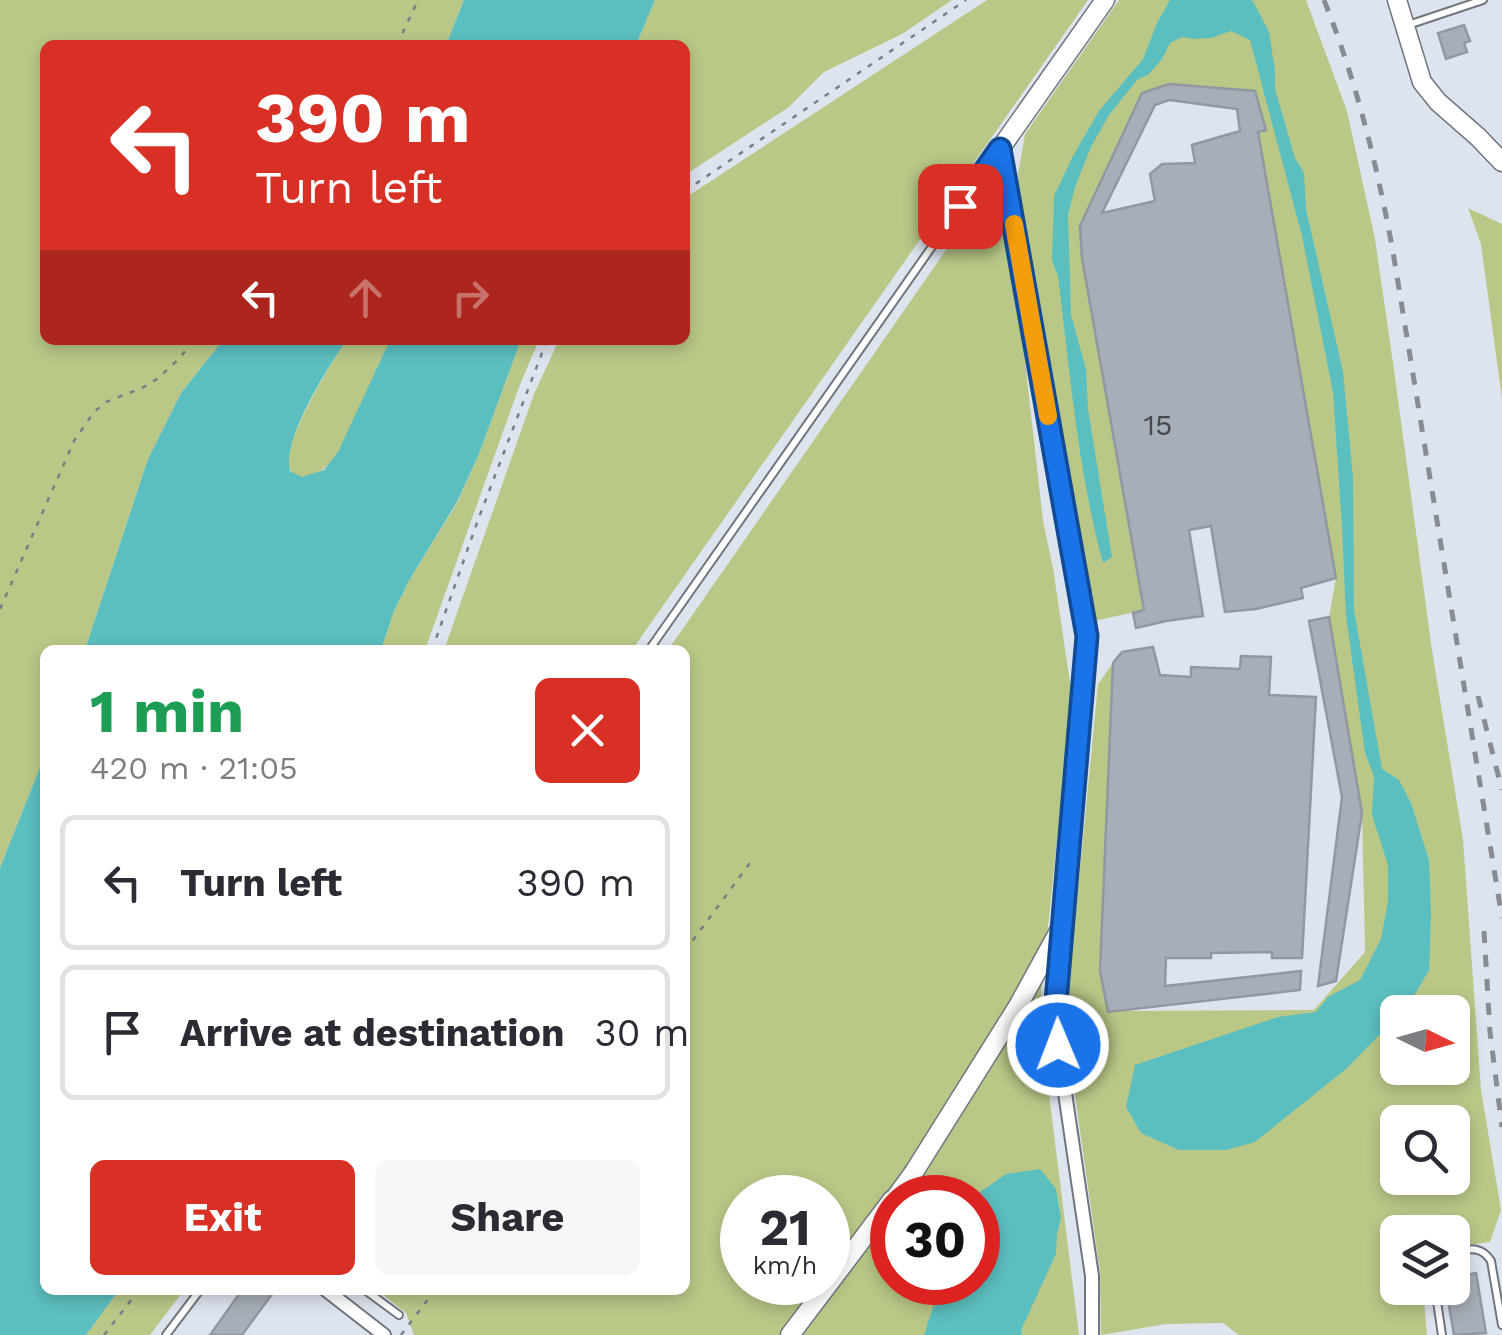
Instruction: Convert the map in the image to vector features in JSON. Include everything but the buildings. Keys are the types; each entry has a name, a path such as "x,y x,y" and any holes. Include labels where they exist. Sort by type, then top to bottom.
{"main road":[{"path":"912,1175 1018,1006 1064,922 1087,636 1000,149 1105,0"},
{"path":"1397,0 1422,82 1502,162"},
{"path":"790,1335 870,1230"}],"street":[{"path":"1064,922 1054,1025 1092,1276 1092,1335"},
{"path":"1018,1006 1046,1011 1054,1025"},
{"path":"332,1295 384,1335"}],"lane":[{"path":"1405,26 1483,0"},
{"path":"653,645 1000,149"},
{"path":"1470,1249 1486,1253 1491,1261 1502,1324"},
{"path":"166,1335 196,1295"},
{"path":"372,1295 400,1315"},
{"path":"1438,1305 1442,1335"}],"path":[{"path":"399,40 418,0"},
{"path":"690,188 966,0"},
{"path":"0,609 74,440 94,412 106,402 157,379 192,345"},
{"path":"434,645 545,345"},
{"path":"690,944 750,863"},
{"path":"104,1335 136,1295"},
{"path":"401,1335 430,1295"}],"green space":[{"path":"0,0 464,0 448,40 40,40 40,345 219,345 181,393 148,459 87,645 40,645 40,768 0,868"},
{"path":"655,0 952,0 902,34 824,72 789,107 690,172 690,40 638,40"},
{"path":"987,0 1088,0 636,645 446,645 534,394 557,345 690,345 690,195"},
{"path":"1119,0 1306,0 1347,111 1375,239 1432,650 1463,840 1481,1090 1501,1210 1490,1242 1470,1245 1470,1215 1380,1215 1380,1305 1424,1305 1427,1335 1239,1335 1223,1323 1166,1324 1101,1335 1100,1272 1065,1024 1098,684 1113,663 1100,970 1109,1011 1314,1010 1365,952 1362,813 1329,617 1336,578 1258,132 1266,129 1255,91 1169,84 1143,93 1080,226 1082,258 1144,610 1094,621 1016,185 1025,134"},
{"path":"985,194 996,199 1023,343 1043,521 1072,696 1039,1014 1079,1335 414,1335 406,1313 383,1295 690,1295 690,645 671,645"},
{"path":"1468,208 1502,224 1502,399 1481,244"},
{"path":"344,345 388,345 336,456 318,473 299,477 290,469 290,454 317,388"},
{"path":"519,345 537,345 427,645 383,645 410,579 457,503"},
{"path":"115,1295 180,1295 150,1335 86,1335"}],"water":[{"path":"464,0 655,0 638,40 448,40"},
{"path":"1170,0 1249,0 1269,32 1275,89 1295,158 1304,173 1306,209 1343,372 1353,477 1354,610 1382,769 1399,780 1411,803 1429,860 1429,970 1414,995 1380,995 1380,1034 1346,1069 1255,1142 1226,1150 1179,1150 1141,1133 1126,1107 1135,1065 1278,1017 1316,1012 1328,997 1360,980 1381,939 1388,901 1388,865 1372,815 1374,776 1365,753 1346,616 1333,392 1302,236 1250,40 1231,31 1211,38 1182,37 1170,43 1149,74 1137,80 1109,115 1091,147 1068,215 1071,315 1086,369 1088,409 1112,557 1103,563 1081,457 1058,277 1052,260 1054,196 1099,111 1143,59"},
{"path":"219,345 344,345 308,404 293,441 290,471 302,477 324,470 338,452 388,345 519,345 479,454 457,502 410,579 383,645 87,645 148,459 181,393"},
{"path":"40,768 40,1295 115,1295 86,1335 0,1335 0,868"},
{"path":"1040,1169 1056,1189 1061,1218 1056,1254 1021,1335 924,1335 934,1305 1000,1305 1000,1178"}],"railway":[{"path":"1324,0 1356,93 1387,220 1502,918"},
{"path":"1478,696 1502,790"},
{"path":"1484,931 1490,1032 1502,1127"}],"slow traffic":[{"path":"1014,224 1048,416"}],"route":[{"path":"960,206 1000,149 1087,636 1054,1025 1058,1045"}]}
